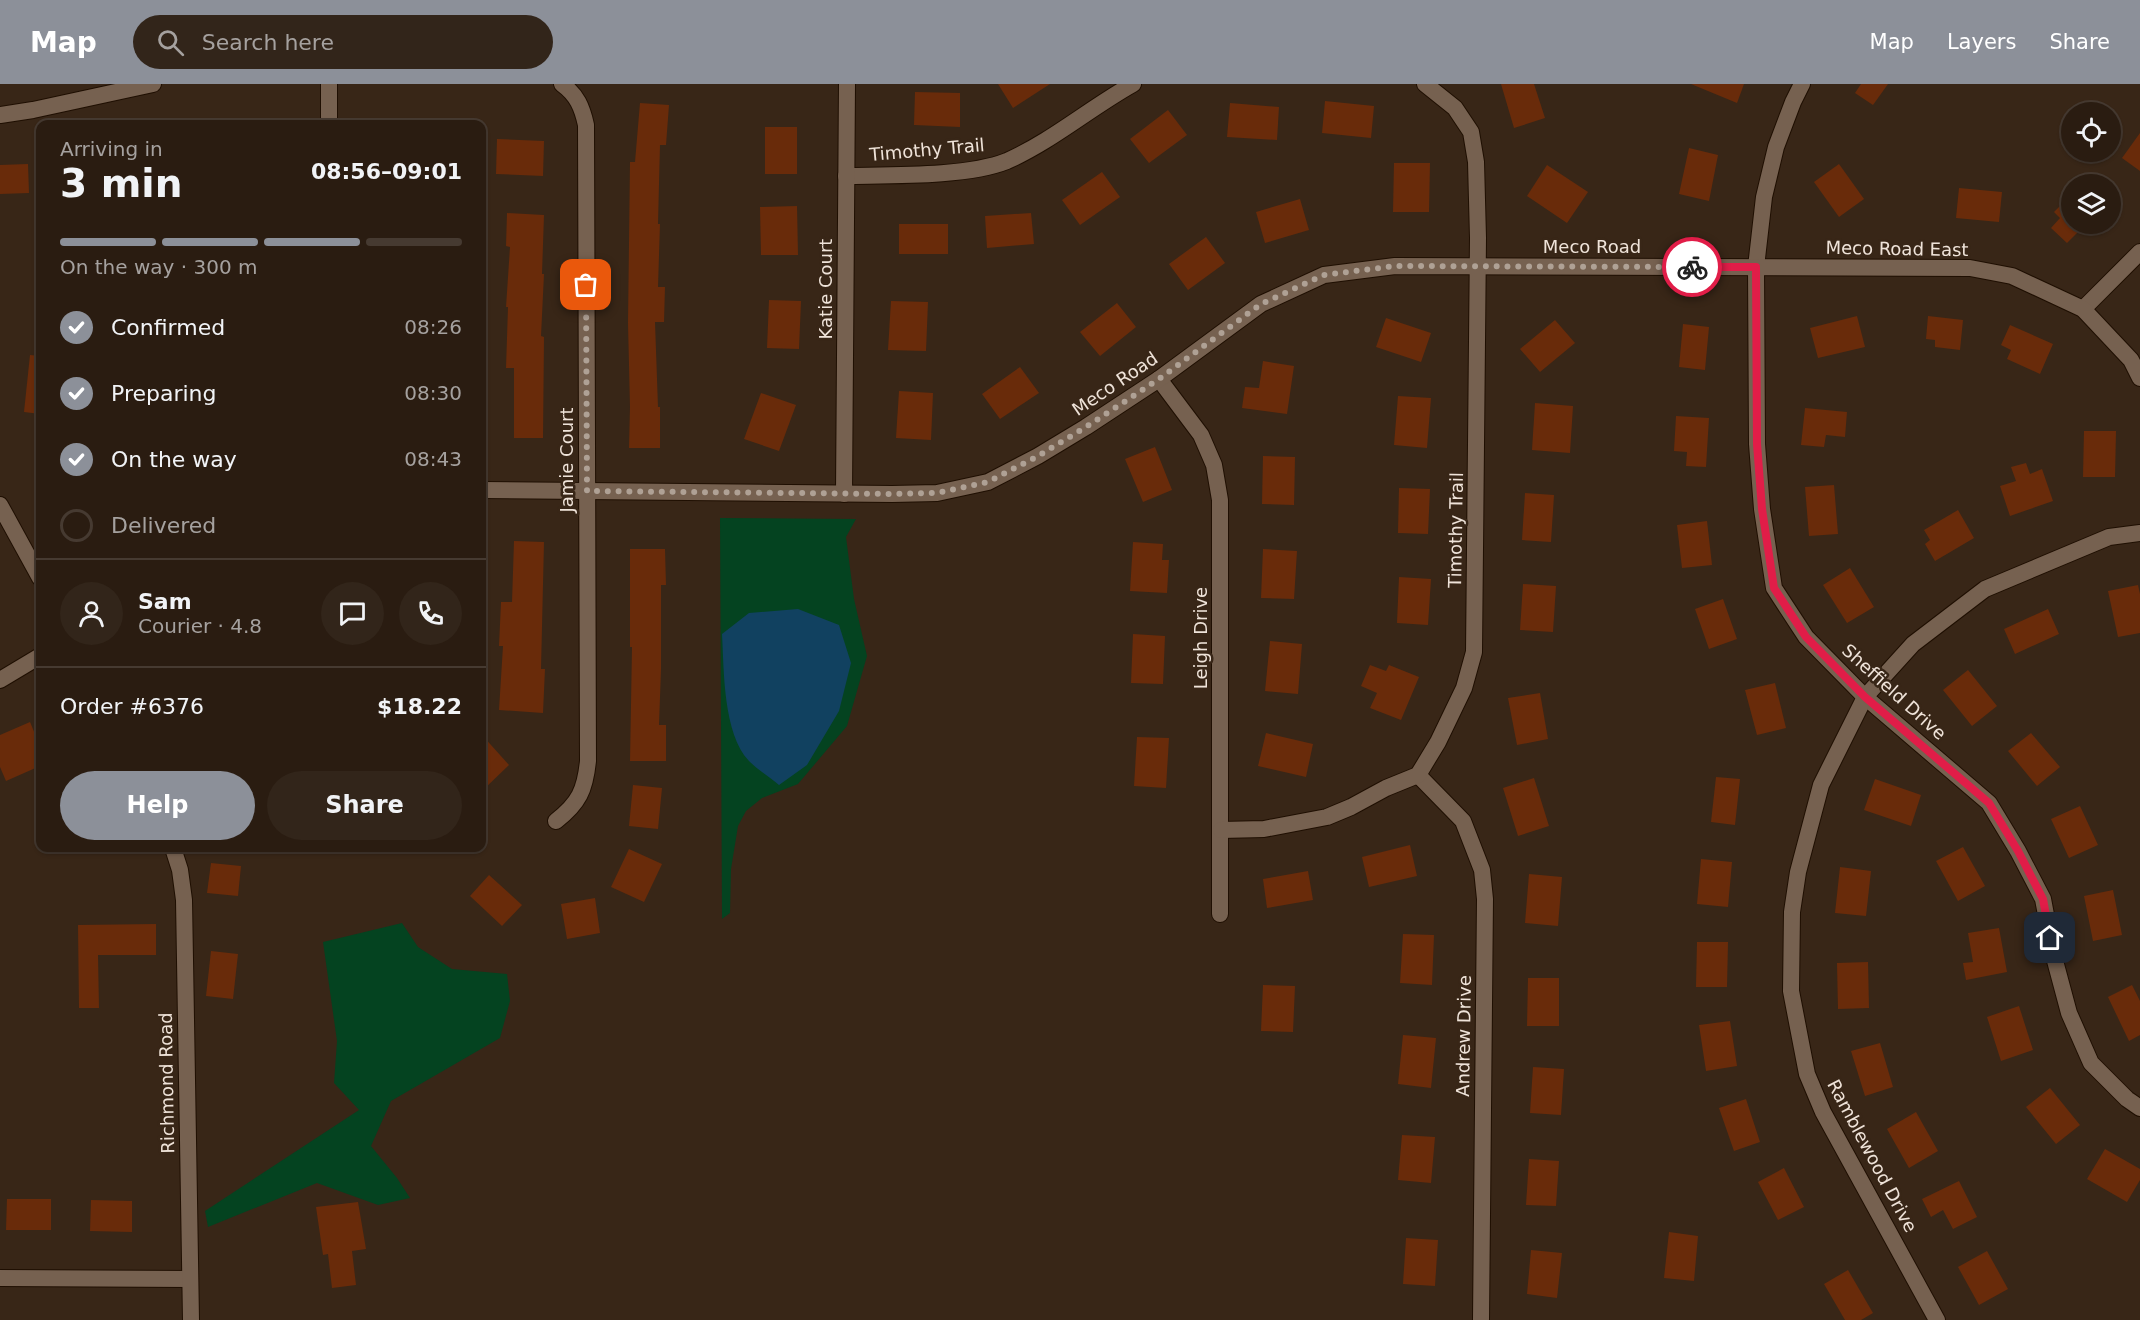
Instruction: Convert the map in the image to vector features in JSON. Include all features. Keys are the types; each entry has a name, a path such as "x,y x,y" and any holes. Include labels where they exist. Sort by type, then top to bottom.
{"street":[{"path":"0,115 153,84"},
{"path":"329,84 329,120"},
{"name":"Katie Court","path":"844,494 847,84"},
{"name":"Timothy Trail","path":"846,176 936,173 975,169 1005,162 1039,144 1133,84"},
{"name":"Timothy Trail","path":"1418,775 1438,742 1464,688 1474,652 1478,267 1476,162 1471,132 1455,108 1425,84"},
{"name":"Sheffield Drive","path":"1802,84 1776,147 1764,197 1756,267 1757,444 1762,509 1774,588 1806,637 1865,697 1989,803 2043,899 2054,957 2069,1013 2091,1063 2127,1099 2140,1108"},
{"name":"Jamie Court","path":"556,821 569,811 579,798 585,781 588,761 586,125 582,108 568,88"},
{"path":"2083,309 2140,252"},
{"name":"Meco Road","path":"486,490 937,493 988,482 1047,450 1159,379 1261,304 1324,275 1395,266 1756,267"},
{"name":"Meco Road East","path":"1756,267 1970,268 2012,276 2083,309 2131,360 2140,378"},
{"name":"Leigh Drive","path":"1159,379 1201,435 1214,465 1220,500 1220,914"},
{"path":"0,505 36,571"},
{"name":"Ramblewood Drive","path":"1937,1320 1824,1112 1807,1074 1791,991 1792,912 1798,872 1821,785 1865,697 1913,644 1985,589 2109,537 2140,533"},
{"path":"0,680 36,658"},
{"path":"1221,830 1264,829 1327,817 1418,775"},
{"name":"Andrew Drive","path":"1418,775 1462,821 1482,870 1485,899 1481,1320"},
{"name":"Richmond Road","path":"174,852 180,870 184,900 191,1320"},
{"path":"0,1278 190,1279"}],"green space":[{"path":"720,518 856,519 846,537 854,599 867,656 847,726 798,784 762,798 746,811 738,826 731,869 730,913 722,919"},
{"path":"402,923 418,947 452,969 507,974 510,1001 500,1038 391,1101 371,1146 410,1198 378,1205 317,1183 208,1227 205,1211 359,1110 334,1083 337,1041 323,942"}],"water":[{"path":"798,609 839,625 851,663 839,711 807,765 779,785 749,761 734,735 726,701 722,634 749,613"}],"building":[{"path":"998,84 1050,84 1013,108"},
{"path":"1501,84 1534,84 1545,118 1514,128"},
{"path":"1691,84 1744,84 1737,103"},
{"path":"1861,84 1888,84 1873,105 1855,93"},
{"path":"915,92 960,93 960,127 914,125"},
{"path":"1325,101 1374,106 1371,138 1322,133"},
{"path":"640,103 669,105 666,145 660,145 658,224 660,224 658,287 665,287 664,322 655,322 660,448 629,448 630,162 635,162"},
{"path":"1230,103 1279,107 1277,140 1227,137"},
{"path":"1168,110 1187,135 1149,163 1130,139"},
{"path":"765,127 797,127 797,174 765,174"},
{"path":"2140,133 2140,171 2122,158"},
{"path":"497,139 544,141 543,176 496,174"},
{"path":"1689,148 1718,155 1709,201 1679,194"},
{"path":"1394,163 1430,163 1429,212 1393,212"},
{"path":"28,164 29,193 0,194 0,165"},
{"path":"1839,164 1864,199 1839,217 1814,182"},
{"path":"1547,165 1588,192 1567,223 1527,196"},
{"path":"1102,172 1120,197 1080,225 1062,200"},
{"path":"1959,188 2002,192 1999,222 1956,218"},
{"path":"1300,199 1309,230 1265,243 1256,212"},
{"path":"2061,205 2061,234 2076,234 2067,243 2051,228 2060,218 2054,212"},
{"path":"797,206 798,255 761,255 760,207"},
{"path":"507,213 544,215 541,336 544,337 543,438 514,438 514,368 506,368 508,307 506,307 510,247 506,246"},
{"path":"1031,213 1034,244 987,248 985,216"},
{"path":"899,224 948,224 948,254 899,254"},
{"path":"1206,237 1225,263 1188,290 1169,264"},
{"path":"769,300 801,301 799,349 767,348"},
{"path":"891,301 928,302 926,351 888,350"},
{"path":"1117,303 1136,327 1100,356 1080,332"},
{"path":"1857,316 1865,347 1818,358 1810,328"},
{"path":"1928,316 1963,320 1960,350 1935,347 1935,340 1926,339"},
{"path":"1386,318 1431,333 1421,362 1376,347"},
{"path":"1555,320 1575,343 1540,372 1520,349"},
{"path":"1683,324 1709,327 1705,370 1679,367"},
{"path":"2010,325 2053,344 2040,374 2007,359 2011,350 2001,345"},
{"path":"30,355 36,356 36,414 24,412"},
{"path":"1263,361 1294,366 1287,414 1242,408 1245,387 1259,388"},
{"path":"1020,367 1039,393 1000,419 982,394"},
{"path":"899,391 933,393 931,440 896,438"},
{"path":"761,393 796,405 779,451 744,439"},
{"path":"1398,396 1431,398 1427,448 1394,445"},
{"path":"1535,403 1573,406 1570,453 1532,450"},
{"path":"1805,408 1847,412 1845,437 1826,435 1824,447 1801,445"},
{"path":"1676,416 1709,418 1706,467 1686,466 1687,452 1674,451"},
{"path":"2084,431 2116,431 2115,477 2083,477"},
{"path":"1155,447 1172,490 1143,502 1125,459"},
{"path":"1263,456 1295,457 1294,505 1262,504"},
{"path":"2026,463 2030,474 2042,469 2053,501 2010,516 2000,486 2016,481 2011,467"},
{"path":"1834,485 1838,534 1809,536 1805,487"},
{"path":"1399,488 1430,489 1428,534 1398,533"},
{"path":"1525,493 1554,495 1551,542 1522,540"},
{"path":"1958,510 1974,538 1935,561 1925,544 1930,540 1924,530"},
{"path":"1707,521 1712,565 1682,568 1677,525"},
{"path":"514,541 544,542 541,669 545,669 543,713 499,710 503,646 499,646 501,602 512,602"},
{"path":"1133,542 1163,544 1162,560 1169,560 1167,593 1130,591"},
{"path":"630,549 665,549 666,585 661,585 659,725 666,725 666,761 630,761 632,647 630,647"},
{"path":"1263,549 1297,551 1294,599 1261,598"},
{"path":"1850,568 1874,607 1847,623 1823,585"},
{"path":"1399,577 1431,579 1428,625 1397,623"},
{"path":"1523,584 1556,586 1553,632 1520,630"},
{"path":"2138,585 2140,633 2118,637 2108,591"},
{"path":"1723,599 1737,639 1709,649 1695,609"},
{"path":"2048,609 2059,634 2015,654 2004,629"},
{"path":"1133,634 1165,636 1163,684 1131,683"},
{"path":"1270,641 1302,644 1298,694 1265,691"},
{"path":"1370,665 1386,671 1389,665 1419,677 1401,720 1370,708 1377,693 1361,686"},
{"path":"1968,670 1997,706 1972,726 1943,690"},
{"path":"1775,683 1786,728 1757,735 1745,690"},
{"path":"1540,693 1548,739 1517,745 1508,698"},
{"path":"30,722 36,736 36,768 6,781 0,767 0,735"},
{"path":"1266,733 1313,744 1306,777 1258,766"},
{"path":"2031,733 2060,767 2037,786 2008,751"},
{"path":"1137,737 1169,738 1166,788 1134,786"},
{"path":"486,739 509,765 486,787"},
{"path":"1716,777 1740,779 1735,825 1711,822"},
{"path":"1534,778 1549,826 1518,836 1503,788"},
{"path":"1875,779 1921,795 1911,826 1864,810"},
{"path":"633,785 662,788 658,829 629,826"},
{"path":"2080,806 2098,845 2069,858 2051,819"},
{"path":"1410,845 1417,876 1369,887 1362,857"},
{"path":"1963,847 1985,886 1958,901 1936,861"},
{"path":"629,849 662,864 644,902 611,887"},
{"path":"1701,859 1732,862 1728,907 1697,904"},
{"path":"211,863 241,866 238,896 207,893"},
{"path":"1840,867 1871,871 1866,916 1835,913"},
{"path":"1308,871 1313,900 1267,908 1263,879"},
{"path":"1529,874 1562,877 1558,926 1525,923"},
{"path":"489,875 522,905 502,926 470,896"},
{"path":"2113,890 2122,935 2093,941 2084,896"},
{"path":"595,898 600,933 567,939 561,904"},
{"path":"156,924 156,955 98,955 99,1008 79,1008 78,925"},
{"path":"1999,928 2007,972 1966,980 1963,963 1973,962 1968,933"},
{"path":"1403,934 1434,935 1432,985 1400,983"},
{"path":"1697,942 1728,942 1727,987 1696,987"},
{"path":"211,951 238,954 233,999 206,996"},
{"path":"1868,962 1869,1008 1838,1009 1837,963"},
{"path":"1528,978 1559,978 1559,1026 1527,1026"},
{"path":"1263,985 1295,986 1293,1032 1261,1031"},
{"path":"2132,985 2140,1001 2140,1035 2129,1041 2108,997"},
{"path":"2019,1006 2033,1050 2001,1061 1987,1017"},
{"path":"1730,1021 1737,1066 1706,1071 1699,1025"},
{"path":"1403,1035 1436,1038 1431,1088 1398,1084"},
{"path":"1880,1043 1893,1087 1865,1096 1851,1051"},
{"path":"1533,1067 1564,1069 1561,1115 1530,1113"},
{"path":"2050,1088 2080,1125 2056,1144 2026,1107"},
{"path":"1746,1099 1760,1142 1734,1151 1719,1108"},
{"path":"1916,1112 1938,1151 1909,1168 1887,1129"},
{"path":"1402,1135 1435,1137 1431,1183 1398,1180"},
{"path":"2105,1149 2140,1169 2140,1180 2127,1202 2087,1179"},
{"path":"1529,1159 1559,1161 1556,1206 1526,1205"},
{"path":"1784,1168 1804,1207 1778,1220 1758,1182"},
{"path":"1959,1181 1977,1217 1953,1229 1943,1210 1931,1217 1922,1199"},
{"path":"7,1199 51,1199 51,1230 6,1230"},
{"path":"91,1200 132,1201 132,1232 90,1231"},
{"path":"358,1202 366,1249 352,1251 356,1285 332,1288 328,1254 323,1255 316,1207"},
{"path":"1669,1232 1698,1236 1694,1281 1664,1278"},
{"path":"1406,1238 1438,1240 1435,1286 1403,1284"},
{"path":"1531,1250 1562,1253 1557,1298 1527,1294"},
{"path":"1987,1251 2008,1289 1979,1305 1958,1267"},
{"path":"1848,1270 1873,1313 1861,1320 1845,1320 1824,1284"}],"way so far":[{"path":"586,285 587,491 892,494 937,493 988,482 1086,427 1159,379 1261,304 1324,275 1395,266 1692,267"}],"route":[{"path":"1692,267 1756,267 1757,444 1762,509 1774,588 1806,637 1865,697 1989,803 2043,899 2050,938"}]}
